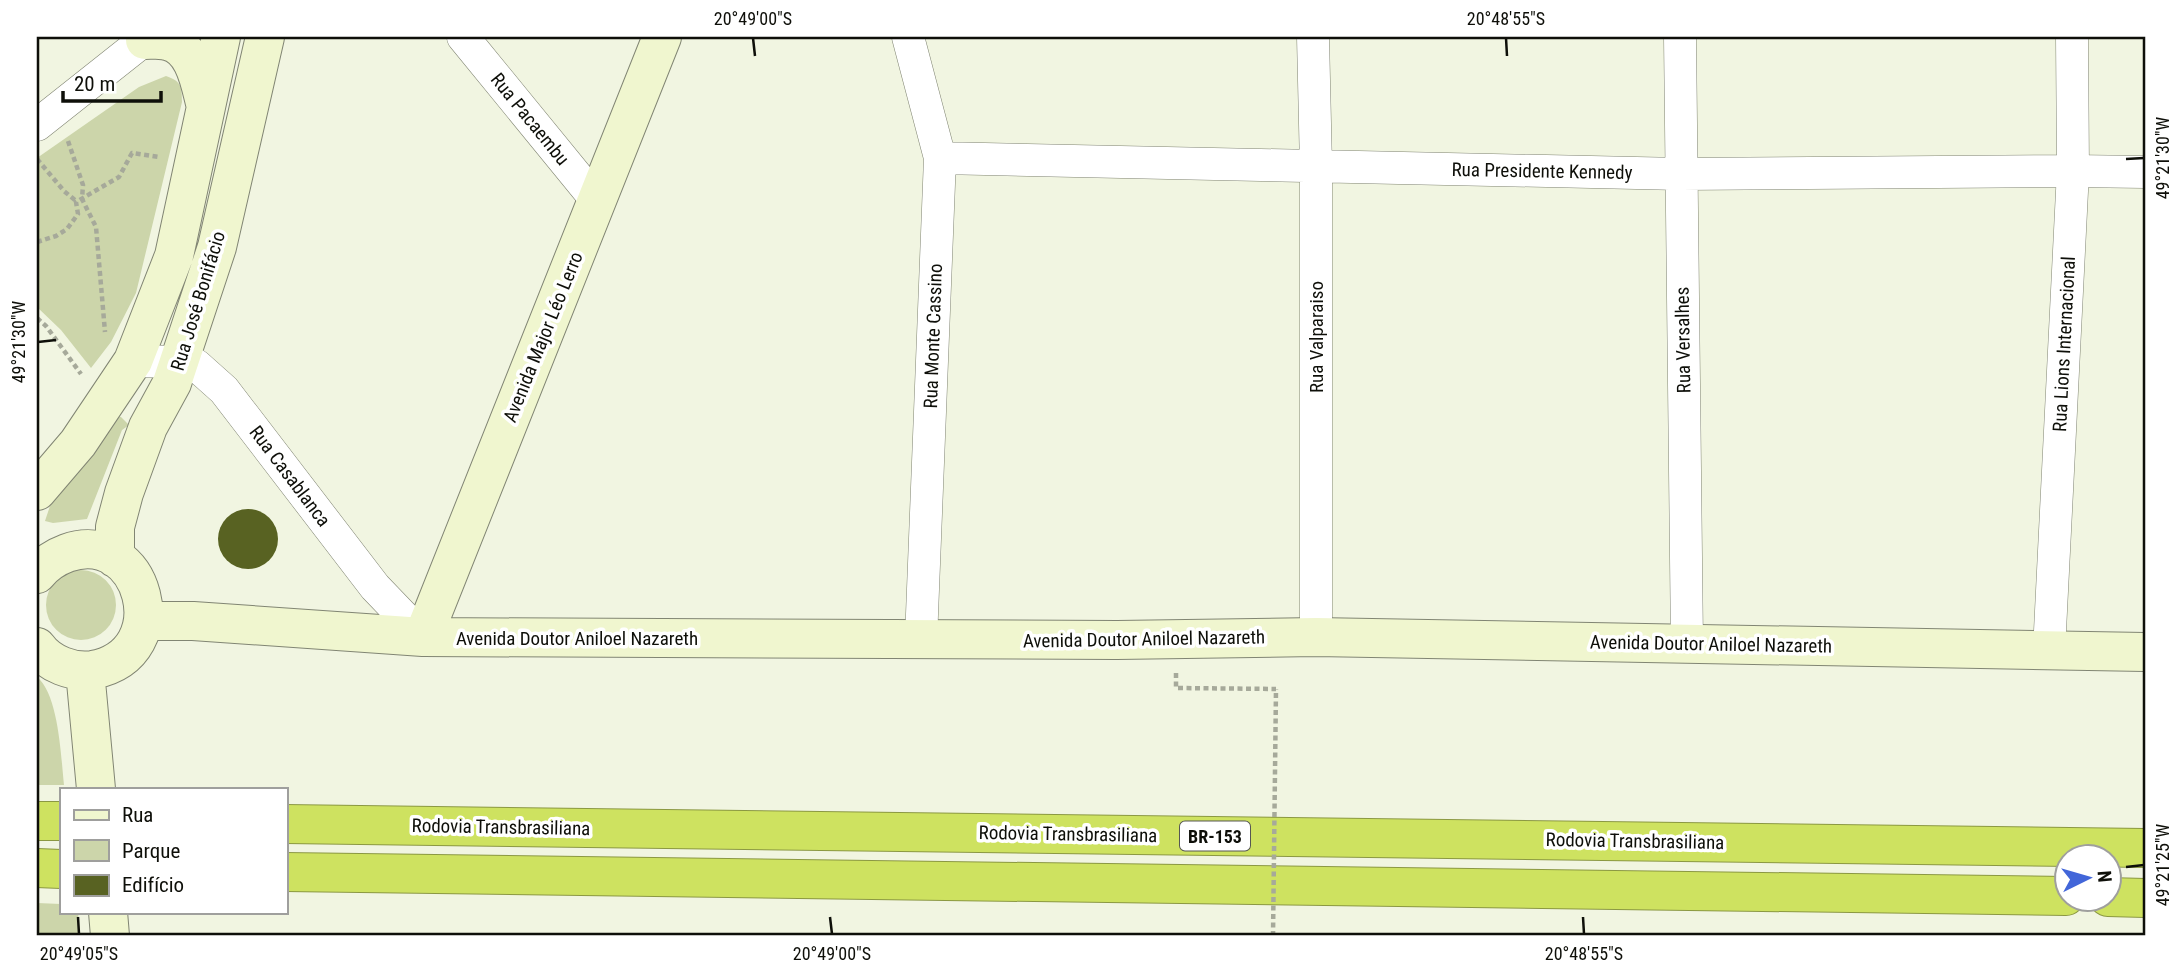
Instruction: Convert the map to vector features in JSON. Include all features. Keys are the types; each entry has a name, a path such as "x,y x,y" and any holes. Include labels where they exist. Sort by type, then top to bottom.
{"highway":[{"path":"37,821 60,821"},
{"name":"Rodovia Transbrasiliana","path":"287,824 2145,848"},
{"path":"37,868 60,869"},
{"path":"287,872 2052,897"},
{"path":"2122,897 2145,898"}],"main road":[{"name":"Rua José Bonifácio","path":"37,491 78,443 120,353 174,256 221,37"},
{"name":"Rua José Bonifácio","path":"115,558 115,527 124,494 148,427 173,383 217,247 265,37"},
{"name":"Avenida Major Léo Lerro","path":"423,637 662,37"},
{"path":"147,38 169,41 183,50 193,63 206,108"},
{"path":"38,568 75,550 96,550 115,558 130,570 141,587 145,606 144,621 133,647 122,658 106,667 85,671 68,668 38,651"},
{"name":"Avenida Doutor Aniloel Nazareth","path":"144,621 193,621 423,637 1117,640 1317,637 2145,652"},
{"path":"85,671 96,785"},
{"path":"108,914 110,936"}],"street":[{"name":"Rua Pacaembu","path":"463,37 597,201"},
{"name":"Rua Monte Cassino","path":"908,37 940,158 921,640"},
{"name":"Rua Valparaiso","path":"1313,37 1317,167 1317,637"},
{"name":"Rua Versalhes","path":"1681,37 1687,644"},
{"name":"Rua Lions Internacional","path":"2049,651 2073,171 2072,37"},
{"path":"51,129 147,38"},
{"name":"Rua Presidente Kennedy","path":"940,158 1681,174 2145,172"},
{"name":"Rua Casablanca","path":"120,353 196,365 224,390 375,587 423,637"}],"path":[{"path":"37,242 67,229 78,214 83,185 51,129"},
{"path":"79,200 119,177 132,153 160,157"},
{"path":"37,159 64,191 79,200 96,227 120,353"},
{"path":"37,318 83,376"},
{"path":"1176,688 1276,689 1273,936"}],"green space":[{"path":"166,76 180,85 182,102 136,293 111,342 91,368 61,330 37,307 37,158 139,87"},
{"path":"105,413 121,417 129,425 122,430 87,519 53,523 45,521 55,491"},
{"path":"81,570 106,580 116,605 106,630 81,640 56,630 46,605 56,580"},
{"path":"37,677 50,698 54,712 64,785 37,785"},
{"path":"37,903 60,904 60,914 78,914 80,936 37,936"}],"building":[{"path":"242,509 254,509 273,522 278,539 276,551 265,564 254,569 242,569 223,556 218,545 218,533 231,514"}]}
